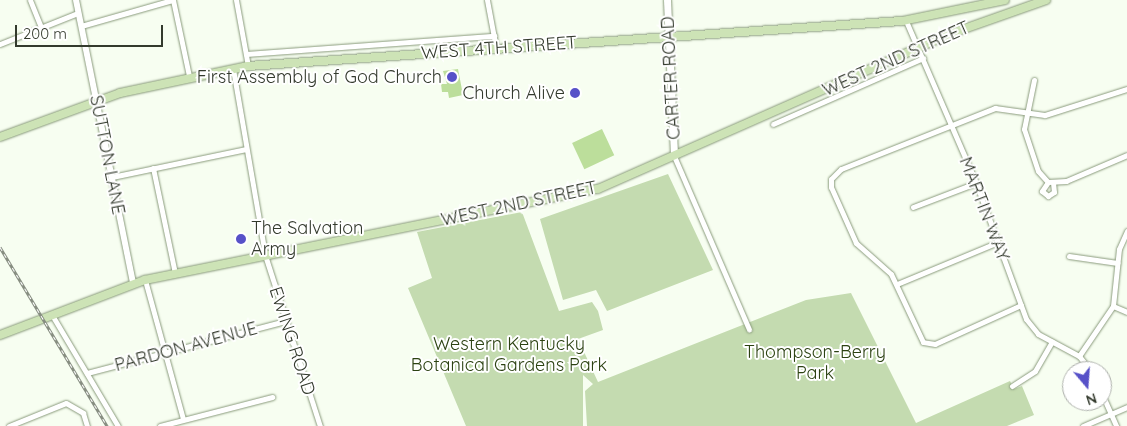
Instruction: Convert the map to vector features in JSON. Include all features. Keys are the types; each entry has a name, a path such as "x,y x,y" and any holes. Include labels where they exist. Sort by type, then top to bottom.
{"main road":[{"name":"CARTER ROAD","path":"667,0 674,156"},
{"name":"WEST 4TH STREET","path":"0,137 96,100 190,76 248,66 906,21 1005,0"},
{"name":"WEST 2ND STREET","path":"0,335 145,280 573,196 674,156 918,48 1046,0"}],"street":[{"path":"30,0 41,27"},
{"path":"0,44 78,13 76,0"},
{"path":"81,26 172,0 190,76"},
{"path":"236,0 248,66"},
{"path":"487,0 496,48"},
{"name":"SUTTON LANE","path":"78,13 133,284"},
{"name":"MARTIN WAY","path":"906,21 976,184 996,243 1033,330 1079,356 1083,361"},
{"name":"WEST 4TH STREET","path":"246,54 494,36"},
{"name":"WEST 2ND STREET","path":"773,124 922,58"},
{"name":"EWING ROAD","path":"233,69 265,255 320,426"},
{"path":"1034,80 1027,113 1026,141 1038,171 1051,183 1066,181 1127,155"},
{"path":"1021,305 931,345 923,342 897,284 886,269 856,243 830,183 841,169 995,108 1027,113 1052,114 1127,89"},
{"path":"788,106 791,115"},
{"path":"112,177 246,150"},
{"path":"674,156 749,329"},
{"path":"153,168 175,273"},
{"path":"913,208 976,184"},
{"path":"1079,356 1113,306 1118,262 1127,231"},
{"path":"897,284 996,243"},
{"path":"1069,256 1118,262"},
{"path":"145,280 183,419"},
{"path":"1113,306 1127,312"},
{"path":"52,315 118,426"},
{"name":"PARDON AVENUE","path":"87,373 285,321"},
{"path":"1012,386 1035,371 1052,341"},
{"path":"160,426 272,397"},
{"path":"9,426 66,403 83,413 87,426"},
{"path":"1083,426 1127,407"},
{"path":"1109,411 1116,426"}],"green space":[{"path":"668,174 713,270 607,311 596,290 563,300 540,219"},
{"path":"522,212 559,311 592,302 598,311 603,330 578,339 598,382 806,300 851,293 916,423 1010,381 1014,389 1022,386 1034,415 1007,426 587,426 585,391 593,384 583,375 583,426 466,426 408,288 432,278 417,232"}],"building":[{"name":"First Assembly of God Church","path":"458,69 463,95 449,98 448,92 442,92 441,84 447,84 443,71"},
{"path":"602,129 614,155 584,169 572,143"}],"railway":[{"path":"0,247 107,426"}],"place":[{"name":"First Assembly of God Church","path":"452,77"},
{"name":"Church Alive","path":"575,93"},
{"name":"The Salvation Army","path":"241,239"}],"park label":[{"name":"Western Kentucky Botanical Gardens Park","path":"509,355"},
{"name":"Thompson-Berry Park","path":"815,363"}]}
